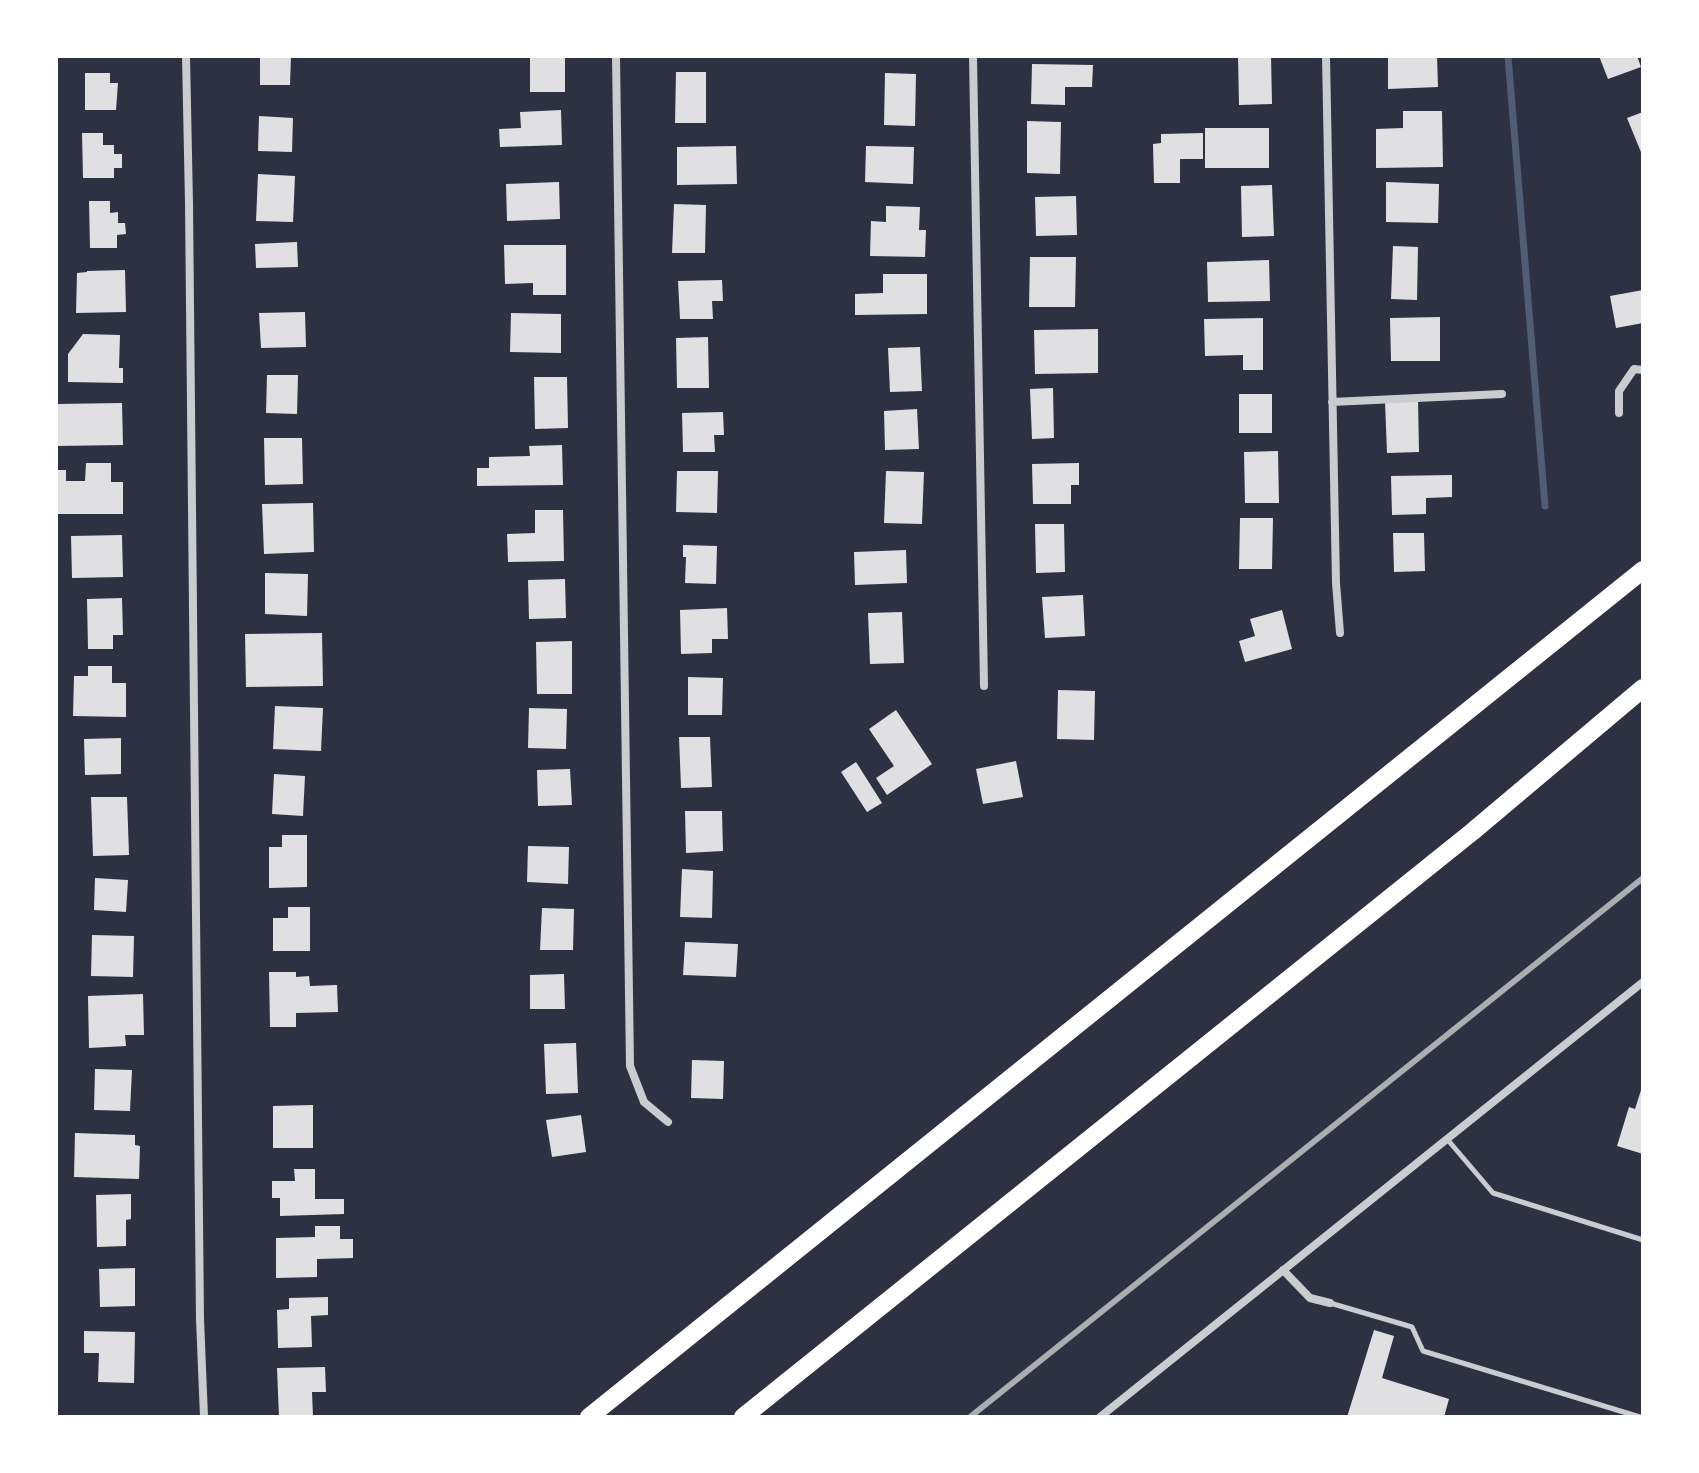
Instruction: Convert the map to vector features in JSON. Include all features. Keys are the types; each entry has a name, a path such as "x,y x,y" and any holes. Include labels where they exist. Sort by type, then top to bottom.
{"highway":[{"path":"589,1417 1643,570"},
{"path":"743,1417 1472,832 1643,688"}],"street":[{"path":"186,56 200,1319 204,1417"},
{"path":"616,56 630,1066 644,1102 668,1122"},
{"path":"973,56 984,686"},
{"path":"1326,56 1336,583 1340,633"},
{"path":"1619,413 1619,391 1634,369 1643,370"},
{"path":"1332,402 1502,394"},
{"path":"1100,1417 1643,982"},
{"path":"1283,1270 1310,1298 1330,1303"}],"lane":[{"path":"1447,1139 1493,1193 1643,1240"},
{"path":"1330,1303 1412,1327 1423,1351 1640,1417"}],"building":[{"path":"260,56 291,56 290,85 260,85"},
{"path":"530,56 565,56 565,92 530,92"},
{"path":"1238,56 1271,56 1272,104 1239,105"},
{"path":"1388,56 1437,56 1438,87 1388,89"},
{"path":"1599,56 1637,56 1641,67 1608,79"},
{"path":"1032,64 1093,65 1092,87 1065,87 1065,105 1031,104"},
{"path":"676,72 706,72 706,123 675,123"},
{"path":"85,73 110,73 110,83 118,83 116,110 85,110"},
{"path":"885,73 916,74 915,126 884,125"},
{"path":"561,110 562,145 500,147 499,129 521,128 520,112"},
{"path":"1403,111 1442,111 1443,167 1376,168 1376,129 1403,128"},
{"path":"1643,112 1643,157 1627,118"},
{"path":"259,116 293,118 292,152 258,151"},
{"path":"1027,121 1061,122 1060,174 1027,173"},
{"path":"1205,128 1269,128 1269,168 1205,168"},
{"path":"82,133 103,133 103,145 114,145 114,154 122,154 122,168 114,168 114,178 83,178"},
{"path":"1203,133 1203,159 1180,159 1180,183 1154,183 1153,144 1161,143 1161,134"},
{"path":"736,146 737,184 677,185 677,147"},
{"path":"866,146 914,147 913,184 865,182"},
{"path":"258,174 295,176 293,222 256,221"},
{"path":"559,182 560,219 507,221 506,184"},
{"path":"1386,182 1439,184 1438,223 1386,222"},
{"path":"1272,185 1274,236 1242,237 1241,186"},
{"path":"1076,196 1077,235 1036,236 1035,197"},
{"path":"89,201 110,201 110,213 118,212 118,223 125,223 126,234 117,235 117,248 90,248"},
{"path":"674,204 706,205 705,253 672,253"},
{"path":"886,206 920,207 919,230 926,230 925,257 870,256 871,221 886,222"},
{"path":"297,242 298,267 256,268 255,244"},
{"path":"504,245 566,245 566,295 533,295 533,283 505,284"},
{"path":"1393,246 1418,247 1417,300 1391,299"},
{"path":"1030,257 1076,257 1075,307 1029,307"},
{"path":"1269,260 1270,301 1208,302 1207,262"},
{"path":"125,270 126,312 76,313 77,273"},
{"path":"883,274 927,274 927,314 855,315 855,294 883,293"},
{"path":"722,280 723,301 712,301 713,319 680,319 678,281"},
{"path":"1643,290 1643,323 1616,328 1610,296"},
{"path":"305,312 306,347 261,348 259,313"},
{"path":"511,313 561,314 561,353 510,352"},
{"path":"1440,317 1440,361 1391,361 1390,318"},
{"path":"1263,318 1263,370 1243,370 1243,355 1205,356 1204,319"},
{"path":"1098,329 1098,373 1035,374 1034,330"},
{"path":"83,334 120,335 119,368 123,368 123,383 68,382 68,354"},
{"path":"708,337 709,388 677,388 676,338"},
{"path":"920,347 922,391 890,392 888,348"},
{"path":"267,375 298,375 297,414 266,413"},
{"path":"534,377 567,377 568,428 535,429"},
{"path":"1053,388 1054,438 1032,439 1030,389"},
{"path":"1239,394 1272,394 1272,433 1239,433"},
{"path":"1418,400 1419,452 1387,453 1385,401"},
{"path":"122,403 123,445 56,446 56,404"},
{"path":"917,409 919,449 885,450 884,411"},
{"path":"723,412 724,435 714,435 715,452 683,452 682,413"},
{"path":"264,438 302,438 303,484 265,485"},
{"path":"562,445 563,485 477,486 477,468 489,468 489,457 530,456 529,446"},
{"path":"1278,451 1279,503 1245,503 1244,452"},
{"path":"86,463 111,463 111,482 123,482 123,514 56,514 56,470 66,470 66,481 85,481"},
{"path":"1079,463 1079,485 1071,485 1071,504 1033,504 1032,464"},
{"path":"677,471 718,471 717,513 676,512"},
{"path":"886,471 924,472 922,524 884,523"},
{"path":"1452,475 1452,497 1426,498 1426,514 1392,515 1391,476"},
{"path":"313,503 314,552 264,554 262,504"},
{"path":"535,510 563,510 564,561 508,562 507,534 535,533"},
{"path":"1240,518 1273,518 1272,569 1239,569"},
{"path":"1035,524 1064,524 1065,572 1036,573"},
{"path":"1393,533 1424,533 1425,571 1394,572"},
{"path":"122,535 123,577 72,578 71,536"},
{"path":"683,545 717,546 716,584 685,583"},
{"path":"906,550 907,583 855,585 854,552"},
{"path":"265,573 308,574 307,616 265,614"},
{"path":"565,579 566,618 529,619 528,580"},
{"path":"1083,595 1085,636 1045,638 1042,597"},
{"path":"122,598 123,635 113,635 113,649 88,649 87,599"},
{"path":"727,608 728,639 712,639 712,653 681,654 680,610"},
{"path":"1282,610 1292,649 1245,662 1239,641 1255,636 1250,619"},
{"path":"902,612 904,663 870,664 868,613"},
{"path":"322,633 323,686 246,687 245,634"},
{"path":"572,641 572,694 537,694 536,642"},
{"path":"88,666 112,666 112,683 126,683 126,717 73,716 74,676 88,676"},
{"path":"688,677 723,678 722,715 688,715"},
{"path":"1058,690 1095,691 1094,740 1057,739"},
{"path":"275,706 323,708 321,751 273,749"},
{"path":"529,708 567,709 566,749 528,748"},
{"path":"896,710 932,764 887,795 876,778 894,766 869,729"},
{"path":"679,737 710,737 712,787 681,788"},
{"path":"121,738 121,774 85,775 84,739"},
{"path":"1016,761 1023,797 983,804 976,769"},
{"path":"856,762 882,803 867,812 841,772"},
{"path":"570,769 572,805 538,806 537,770"},
{"path":"274,774 305,776 303,816 272,814"},
{"path":"91,797 127,797 129,855 93,856"},
{"path":"685,811 722,811 723,851 686,853"},
{"path":"282,835 307,835 307,887 269,888 269,847 282,847"},
{"path":"528,846 569,847 568,884 527,882"},
{"path":"682,869 713,871 712,918 680,917"},
{"path":"95,878 128,880 126,912 94,910"},
{"path":"288,907 310,907 310,951 273,951 273,918 288,918"},
{"path":"542,908 574,909 573,950 540,950"},
{"path":"92,935 134,936 133,977 91,976"},
{"path":"685,942 738,944 736,977 683,975"},
{"path":"269,972 296,972 296,977 309,976 310,986 337,985 338,1012 296,1013 296,1027 270,1027"},
{"path":"564,974 565,1009 530,1009 530,975"},
{"path":"143,994 144,1035 125,1035 126,1046 89,1048 88,996"},
{"path":"576,1043 578,1093 546,1094 544,1044"},
{"path":"692,1060 724,1061 723,1099 691,1098"},
{"path":"95,1069 132,1070 130,1111 94,1110"},
{"path":"1642,1087 1643,1154 1617,1146 1629,1107 1635,1109"},
{"path":"313,1105 313,1148 273,1148 273,1106"},
{"path":"581,1115 586,1152 552,1157 546,1120"},
{"path":"75,1133 135,1135 135,1145 140,1146 139,1179 74,1177"},
{"path":"294,1169 315,1169 315,1199 344,1199 344,1214 280,1216 280,1198 272,1198 272,1181 295,1181"},
{"path":"131,1194 131,1219 126,1220 126,1246 97,1247 96,1195"},
{"path":"315,1226 340,1226 340,1239 353,1239 353,1258 317,1259 317,1277 276,1278 276,1238 315,1237"},
{"path":"135,1268 135,1306 100,1307 99,1269"},
{"path":"328,1297 328,1315 311,1316 312,1347 278,1348 277,1310 289,1309 289,1298"},
{"path":"1374,1330 1394,1336 1382,1378 1449,1399 1444,1417 1347,1417"},
{"path":"84,1331 135,1332 134,1383 98,1382 99,1353 84,1353"},
{"path":"325,1367 326,1392 312,1392 313,1416 279,1417 277,1368"}],"waterway":[{"path":"1508,56 1545,506"}],"railway":[{"path":"970,1417 1643,878"}]}
